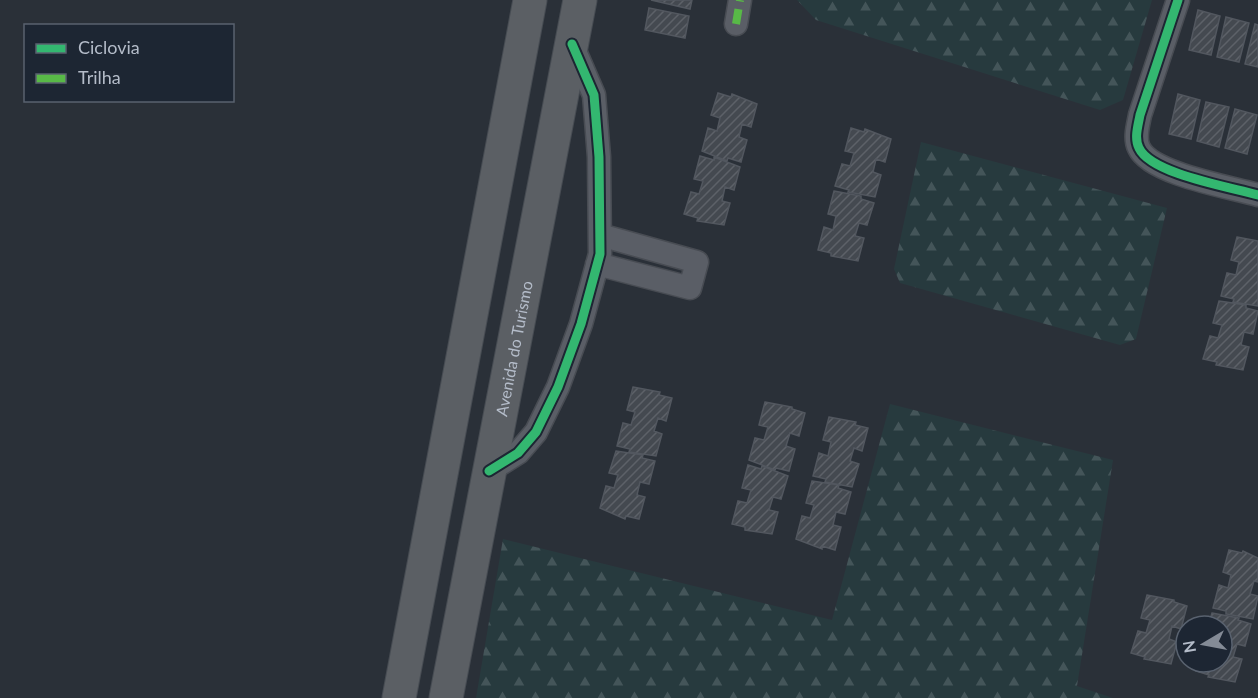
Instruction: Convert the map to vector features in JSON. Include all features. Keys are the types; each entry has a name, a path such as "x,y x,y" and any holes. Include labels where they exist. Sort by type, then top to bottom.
{"highway":[{"path":"399,698 530,0"},
{"name":"Avenida do Turismo","path":"446,698 580,0"}],"street":[{"path":"736,24 740,0"},
{"path":"1178,0 1140,116 1136,133 1138,147 1146,158 1194,178 1258,195"},
{"path":"489,471 518,453 536,432 558,387 597,264 600,235 599,157 594,95 572,44"},
{"path":"597,264 690,288 697,262 600,235"}],"green space":[{"path":"797,0 1152,0 1123,100 1100,110 816,20"},
{"path":"921,142 1167,208 1136,339 1120,345 900,283 894,269"},
{"path":"890,404 1113,460 1077,686 1113,698 476,698 503,539 832,620"}],"building":[{"path":"651,0 692,0 690,9"},
{"path":"649,8 689,16 685,38 645,30"},
{"path":"1198,10 1220,16 1211,55 1189,50"},
{"path":"1226,17 1249,23 1239,62 1217,57"},
{"path":"1255,24 1258,25 1258,67 1245,64"},
{"path":"718,93 731,97 732,94 757,104 751,127 742,124 739,137 747,140 741,162 728,158 727,161 702,151 708,128 717,131 720,118 711,115"},
{"path":"1178,94 1200,100 1191,139 1169,134"},
{"path":"1206,102 1229,107 1219,147 1197,141"},
{"path":"1235,109 1257,115 1247,154 1225,148"},
{"path":"851,128 864,132 865,129 891,139 885,162 876,159 873,172 881,175 875,197 848,192 849,190 835,186 842,164 850,166 854,153 845,151"},
{"path":"700,156 714,160 714,157 740,167 734,190 725,187 722,201 730,203 724,225 697,221 698,218 684,214 691,192 699,194 703,181 694,179"},
{"path":"834,191 861,196 861,199 874,203 867,225 859,223 855,236 864,238 858,261 831,256 831,253 818,250 824,227 833,230 836,216 828,214"},
{"path":"1237,237 1258,241 1258,306 1233,302 1234,299 1221,296 1227,273 1236,275 1239,262 1231,260"},
{"path":"1219,301 1246,305 1246,308 1258,311 1253,334 1244,332 1241,345 1249,347 1243,370 1216,365 1217,362 1203,359 1210,336 1218,338 1222,325 1213,323"},
{"path":"633,387 660,392 659,395 672,398 666,421 658,418 654,431 662,434 656,456 629,452 630,449 617,446 623,423 631,425 635,412 627,410"},
{"path":"765,402 792,407 792,409 805,413 799,436 790,433 786,446 795,449 789,471 776,468 775,470 749,460 755,438 764,440 768,427 759,425"},
{"path":"829,417 856,422 855,425 868,428 862,451 854,448 850,461 859,464 852,487 825,482 826,479 813,476 819,453 828,456 831,442 823,440"},
{"path":"616,451 643,455 642,458 655,461 649,484 640,482 637,495 645,497 639,519 626,516 625,519 600,508 606,486 614,488 618,475 609,473"},
{"path":"748,465 761,469 762,466 788,476 781,499 773,497 769,510 778,512 772,534 745,530 745,527 732,524 738,501 747,503 751,490 742,488"},
{"path":"812,481 839,485 838,488 851,492 845,514 836,512 833,525 841,527 835,550 822,546 822,549 796,539 802,516 810,518 814,505 806,503"},
{"path":"1229,550 1242,553 1243,551 1258,558 1258,582 1254,581 1250,594 1258,596 1253,619 1226,614 1226,611 1213,608 1219,585 1228,588 1231,575 1223,572"},
{"path":"1147,595 1174,600 1174,602 1187,606 1185,614 1174,614 1174,627 1172,626 1169,639 1174,641 1171,664 1144,659 1145,657 1131,653 1138,631 1146,633 1150,620 1141,618"},
{"path":"1234,617 1251,624 1245,646 1237,644 1234,654"},
{"path":"1234,657 1242,659 1235,682 1208,677 1209,675 1206,674 1234,674"}],"marked path":[{"path":"736,24 740,0"}],"cycle path":[{"path":"1178,0 1140,115 1137,128 1139,148 1146,157 1175,172 1258,195"},
{"path":"489,471 518,453 536,432 558,387 581,324 600,254 599,157 594,95 572,44"}]}
